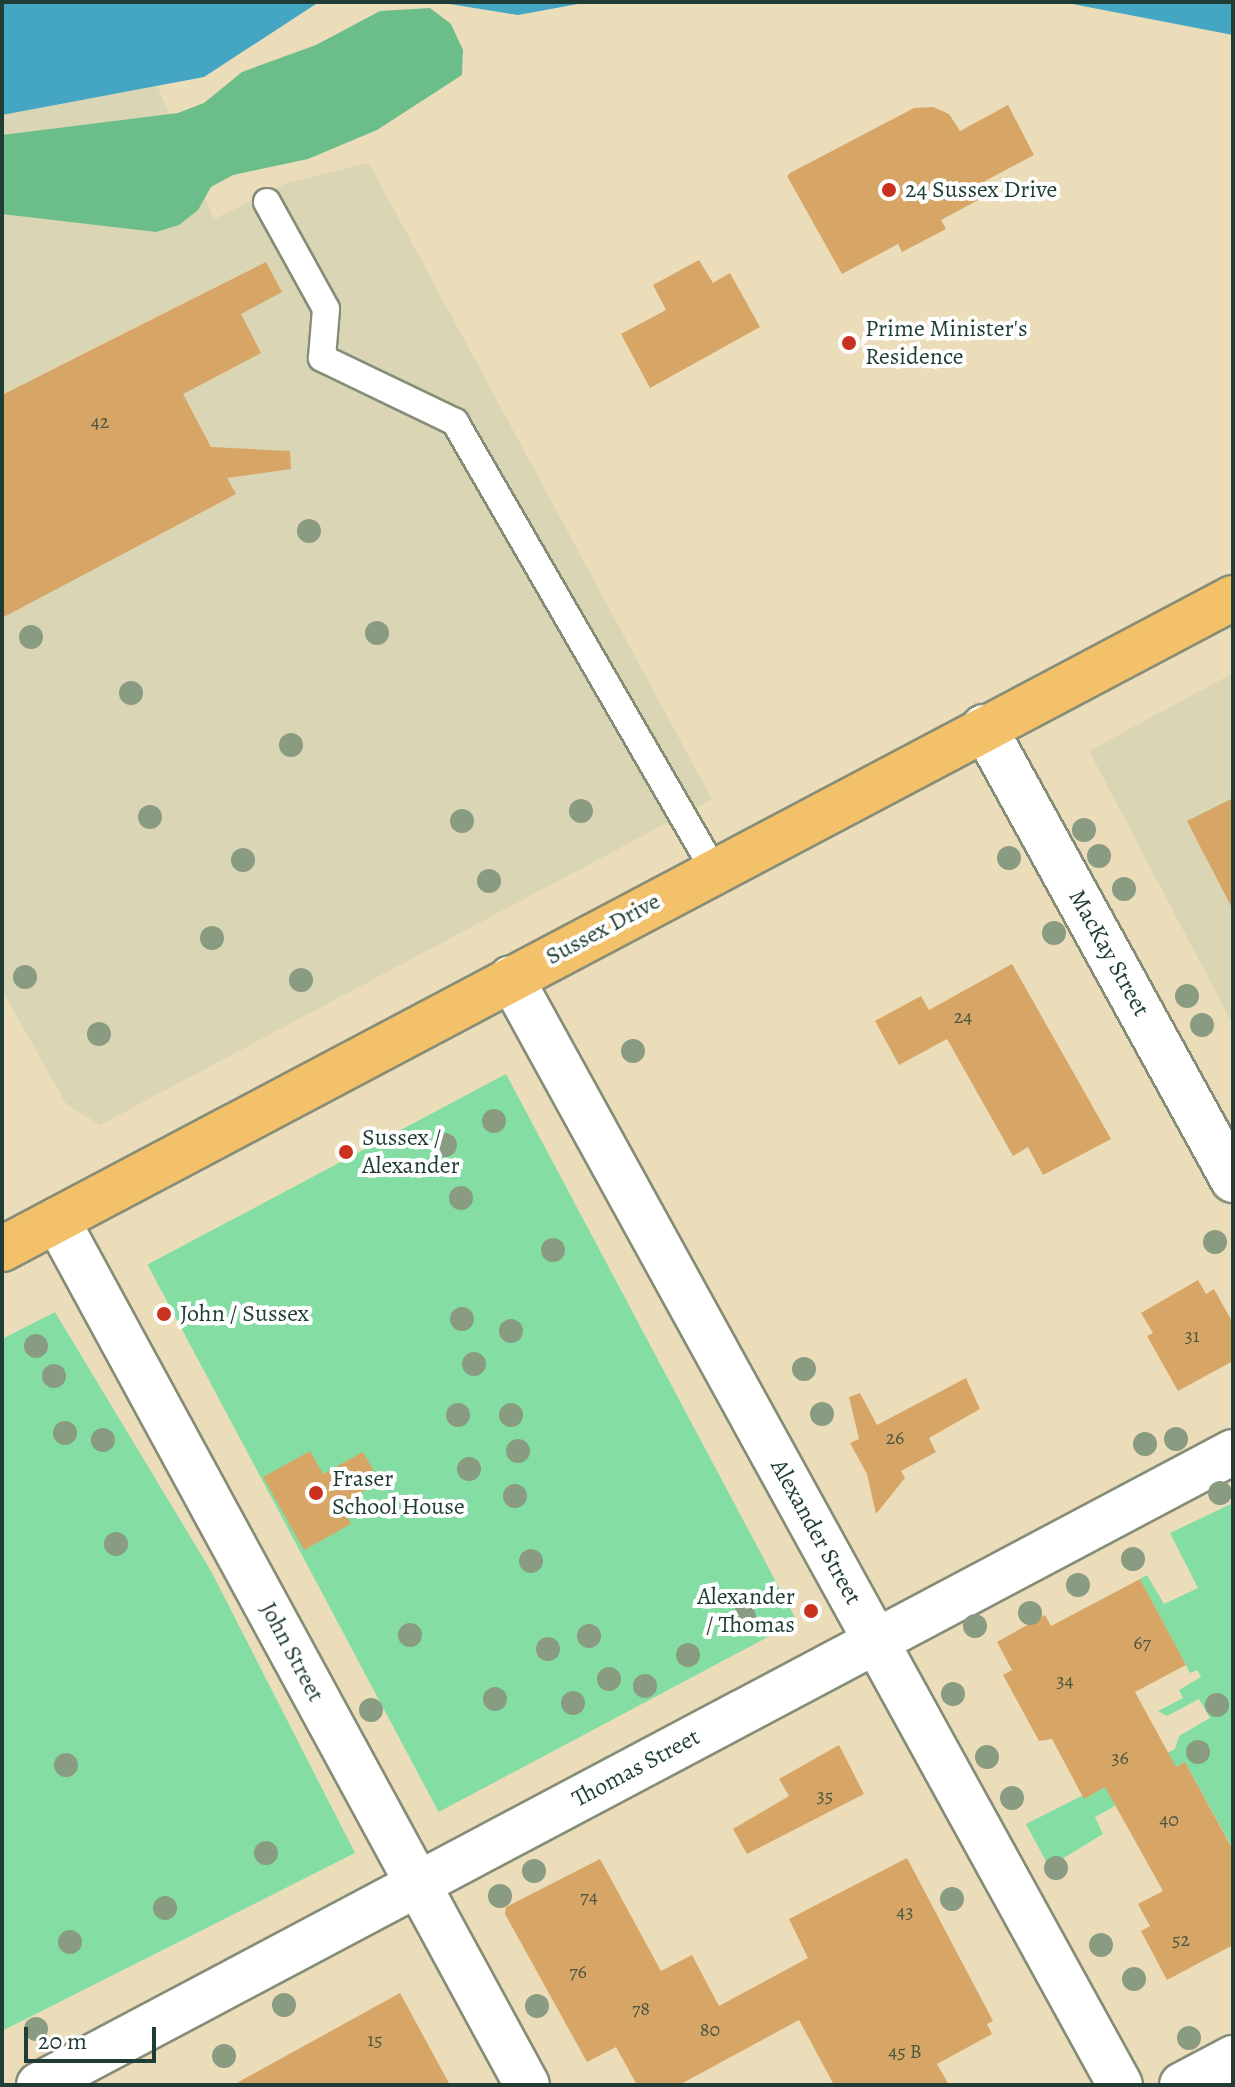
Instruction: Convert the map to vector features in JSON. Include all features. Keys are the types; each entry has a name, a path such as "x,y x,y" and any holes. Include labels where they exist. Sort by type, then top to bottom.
{"main road":[{"name":"Sussex Drive","path":"2,1249 1224,598"}],"street":[{"name":"MacKay Street","path":"984,727 1233,1180"},
{"name":"Alexander Street","path":"511,978 1120,2085"},
{"name":"John Street","path":"57,1220 527,2085"},
{"name":"Thomas Street","path":"39,2085 1233,1452"},
{"path":"1182,2085 1233,2058"}],"lane":[{"path":"267,202 326,309 322,358 455,422 714,870"}],"shaded area":[{"path":"157,85 214,219 285,184 369,163 712,799 100,1125 66,1104 2,990 2,115"},
{"path":"1233,673 1233,1025 1089,751"}],"green space":[{"path":"430,8 451,24 463,50 462,75 377,130 308,159 233,175 211,187 198,210 179,225 156,232 2,214 2,135 178,113 204,103 242,72 316,45 380,11"},
{"name":"Fraser School House","path":"506,1074 797,1621 439,1812 148,1265"},
{"path":"55,1312 211,1571 355,1853 2,2031 2,1339"},
{"path":"1233,1503 1233,1849 1185,1762 1114,1801 1115,1806 1095,1817 1103,1834 1049,1867 1026,1824 1175,1749 1179,1736 1210,1718 1199,1699 1167,1716 1158,1711 1183,1698 1179,1690 1201,1677 1197,1670 1190,1673 1140,1579 1147,1575 1164,1604 1198,1588 1170,1533"}],"water":[{"path":"2,2 319,2 204,77 2,115"},
{"path":"437,2 589,2 518,15"},
{"path":"1062,2 1233,2 1233,35"}],"building":[{"name":"24 Sussex Drive","path":"1008,105 1034,155 985,181 982,198 941,220 946,229 902,252 898,244 842,274 787,176 914,108 933,107 949,114 960,131"},
{"path":"699,260 713,283 730,273 760,327 650,388 621,334 666,310 653,285"},
{"path":"266,262 282,292 241,314 261,353 183,394 211,447 290,451 291,469 227,478 236,494 2,618 2,395"},
{"path":"1233,798 1233,910 1187,821"},
{"path":"1012,964 1111,1139 1043,1175 1028,1147 1013,1156 947,1039 899,1065 875,1021 921,996 929,1010"},
{"path":"1198,1280 1206,1294 1214,1289 1233,1323 1233,1361 1178,1391 1147,1336 1153,1333 1141,1313"},
{"path":"966,1378 980,1409 929,1438 936,1452 901,1471 905,1478 876,1514 867,1474 850,1443 859,1439 849,1397 860,1393 877,1425"},
{"name":"Fraser School House","path":"310,1451 323,1474 363,1452 380,1482 340,1504 351,1524 304,1550 263,1477"},
{"path":"1140,1579 1186,1665 1135,1692 1176,1767 1185,1762 1233,1850 1233,1945 1167,1980 1141,1931 1150,1926 1138,1904 1163,1891 1105,1787 1084,1799 1052,1739 1039,1741 1003,1675 1012,1670 997,1642 1045,1615 1051,1626"},
{"path":"839,1745 864,1794 747,1854 733,1829 789,1796 779,1779"},
{"path":"907,1858 993,2021 987,2024 992,2034 937,2064 949,2085 834,2085 799,2020 679,2085 637,2085 616,2047 587,2062 505,1914 506,1907 600,1859 661,1971 692,1955 719,2006 808,1958 789,1919"},
{"path":"400,1993 450,2085 233,2085"}],"place":[{"name":"24 Sussex Drive","path":"889,190"},
{"name":"Prime Minister's Residence","path":"849,343"},
{"name":"Sussex / Alexander","path":"346,1152"},
{"name":"John / Sussex","path":"164,1314"},
{"name":"Fraser School House","path":"316,1493"},
{"name":"Alexander / Thomas","path":"811,1611"}]}
